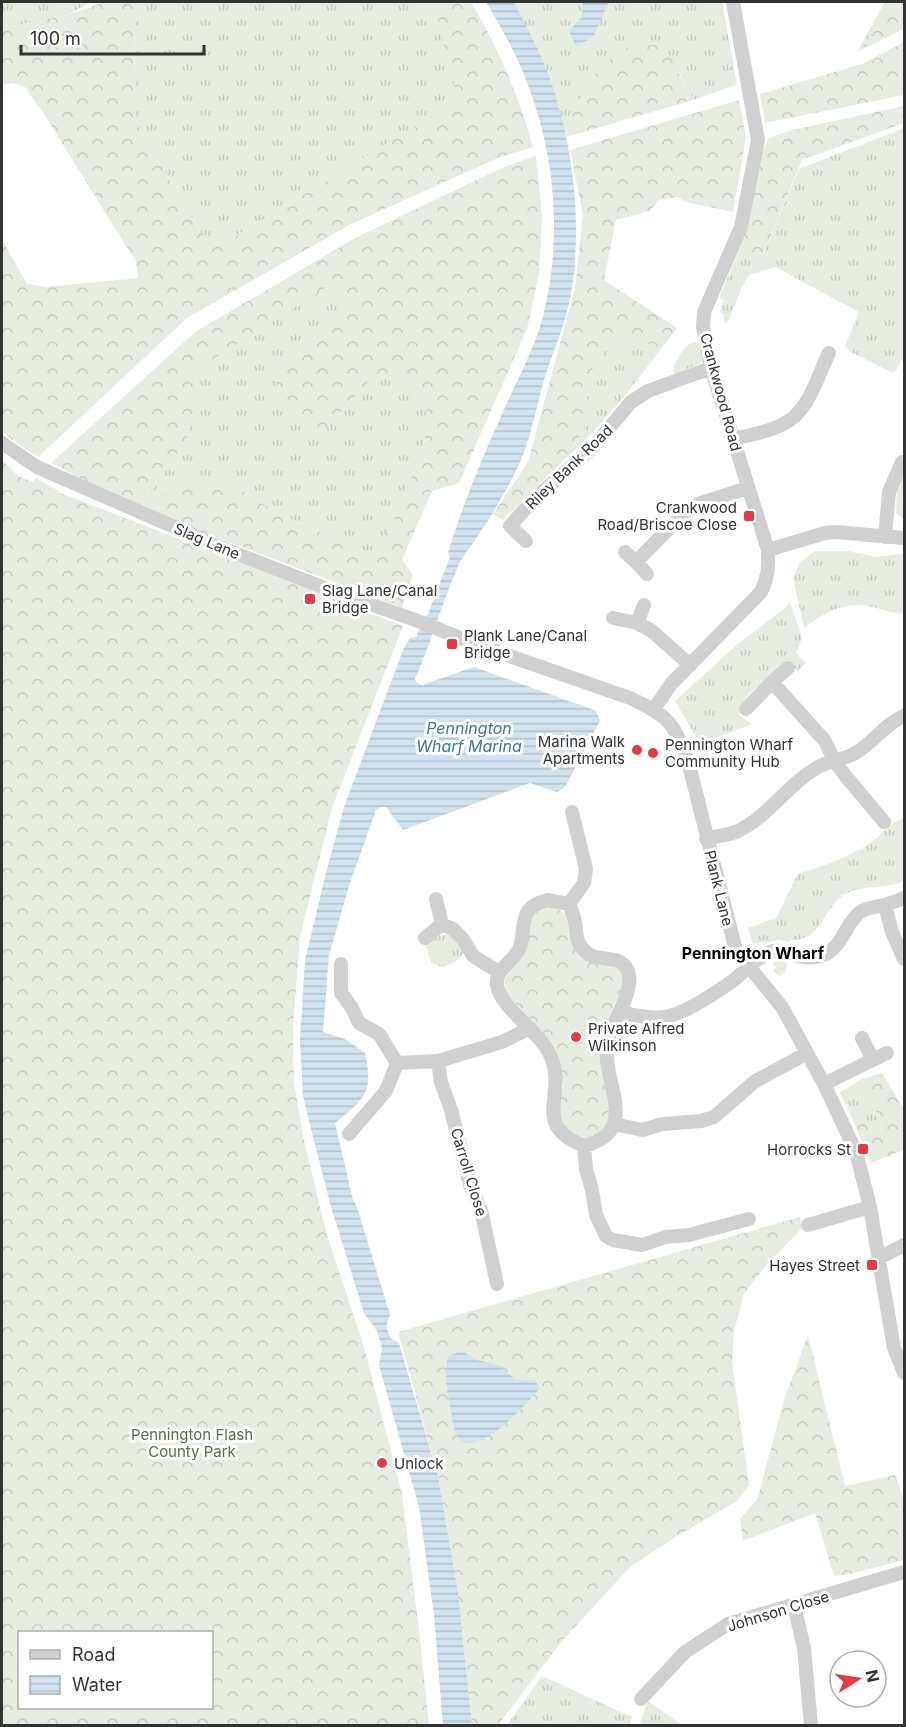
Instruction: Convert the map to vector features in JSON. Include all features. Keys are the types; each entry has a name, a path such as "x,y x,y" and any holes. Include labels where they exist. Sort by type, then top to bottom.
{"street":[{"name":"Crankwood Road","path":"654,709 671,684 761,592 769,567 768,550 711,368 703,327 704,312 741,227 758,140 733,2"},
{"path":"734,440 781,425 794,417 804,405 829,353"},
{"name":"Riley Bank Road","path":"526,541 510,526 533,500 593,447 631,402 648,391 711,368"},
{"name":"Slag Lane","path":"2,443 38,467 227,550 444,631"},
{"path":"885,537 889,492 902,462"},
{"path":"636,562 684,512 698,504 748,488"},
{"path":"768,550 825,533 904,538"},
{"path":"625,552 647,574"},
{"path":"637,623 644,605"},
{"path":"613,618 637,623 652,631 690,665"},
{"name":"Plank Lane","path":"444,631 630,698 654,709 670,722 680,736 736,951 782,1007 824,1084 856,1152 870,1207 894,1348 904,1373"},
{"path":"746,709 788,668"},
{"path":"772,682 825,741 834,760 857,792 884,822"},
{"path":"706,838 736,832 756,820 818,767 858,752 894,720 904,716"},
{"path":"569,904 584,883 586,869 572,812"},
{"path":"619,1012 638,1016 665,1017 685,1009 735,979 771,951 782,951 808,958 824,955 835,947 858,913 904,898"},
{"path":"436,899 442,924"},
{"path":"547,900 569,904 575,922 576,936 583,950 590,957 614,959 627,968 631,979 607,1042 606,1060 617,1110 614,1124 604,1139 584,1146 565,1137 557,1129 552,1107 556,1092 556,1073 546,1046 502,997 497,984 499,972 512,960 520,947 526,914 534,905 547,900"},
{"path":"885,905 892,932 904,959"},
{"path":"442,924 453,929 463,939 473,956 499,972"},
{"path":"425,938 442,924"},
{"path":"341,964 341,993 359,1023 379,1034 397,1063"},
{"path":"397,1063 438,1061 502,1042 530,1028"},
{"path":"862,1038 873,1060"},
{"path":"614,1124 642,1130 663,1124 701,1121 714,1117 754,1082 807,1053"},
{"path":"824,1084 887,1053"},
{"name":"Carroll Close","path":"438,1061 441,1082 451,1110 470,1185 481,1210 497,1284"},
{"path":"350,1134 386,1091 397,1063"},
{"path":"584,1146 586,1169 596,1215 606,1236 624,1243 643,1245 664,1237 689,1235 726,1219 749,1219"},
{"path":"808,1225 870,1207"},
{"path":"879,1258 904,1245"},
{"name":"Johnson Close","path":"641,1699 685,1652 728,1624 904,1572"},
{"path":"794,1605 804,1648 811,1725"}],"green space":[{"path":"2,2 91,2 68,15 2,28"},
{"path":"104,2 135,2 134,114 143,135 205,240 230,240 458,100 433,2 471,2 507,73 533,147 498,158 349,225 187,318 38,457 2,431 2,239 27,284 47,287 138,278 136,262 25,87 12,83 2,85 2,28 68,15"},
{"path":"135,2 433,2 459,100 230,240 205,240 143,135 134,114"},
{"path":"514,2 722,2 737,85 693,100 678,70 571,113 566,137 547,72"},
{"path":"885,2 900,2 857,52"},
{"path":"900,2 904,2 904,29 857,52"},
{"path":"904,42 904,95 765,123 760,94 862,64"},
{"path":"630,45 664,45 693,100 566,137 571,113 599,68"},
{"path":"739,100 746,137 733,212 686,202 678,197 659,200 650,211 616,220 604,280 677,328 660,350 636,337 609,345 590,373 583,432 559,465 503,520 493,514 528,462 575,288 583,215 570,150"},
{"path":"904,106 904,123 802,160 761,259 751,254 742,243 761,155 769,138 792,130"},
{"path":"904,128 904,362 901,360 893,373 849,351 845,346 859,312 775,267 749,275 728,322 724,324 724,314 720,312 724,300 719,298 742,243 751,254 761,259 799,169"},
{"path":"536,156 542,217 539,274 527,329 459,483 432,491 402,560 413,575 402,608 149,512 156,497 187,482 229,482 279,514 373,555 394,520 424,446 427,406 397,371 367,383 322,433 290,410 275,380 347,302 334,282 196,370 197,396 186,441 138,508 51,463 195,332 357,237 504,167"},
{"path":"334,281 347,302 275,380 322,433 367,383 397,371 427,406 424,446 394,520 373,555 279,514 229,482 149,512 138,508 186,441 197,396 196,370"},
{"path":"636,337 660,350 612,410 559,465 583,432 590,373 609,345"},
{"path":"694,342 699,343 704,357 701,363 676,374 673,370 678,358 687,346"},
{"name":"Pennington Flash County Park","path":"2,460 18,476 33,482 36,478 58,492 403,626 333,805 300,936 293,1029 294,1083 303,1136 326,1232 364,1347 402,1494 429,1725 2,1725"},
{"path":"904,474 904,519 896,513 897,489"},
{"path":"815,551 849,551 875,557 904,555 904,614 865,605 851,605 829,612 804,628 793,578 800,562"},
{"path":"790,602 802,638 796,653 806,663 798,671 787,660 748,695 739,715 752,724 700,744 675,701 741,641 783,610"},
{"path":"904,818 904,881 856,890 841,897 820,925 808,936 789,942 780,940 753,944 748,928 776,918 798,874 859,850"},
{"path":"547,906 565,914 571,941 613,964 623,973 624,987 613,1007 601,1049 601,1073 612,1109 605,1130 586,1139 575,1136 560,1122 559,1103 563,1087 559,1059 549,1040 507,994 504,982 530,918 538,909"},
{"path":"451,934 464,951 461,957 443,967 431,963 426,946 438,936"},
{"path":"779,960 787,964 786,971 779,977 773,970 776,968 773,963"},
{"path":"882,1073 904,1109 904,1150 871,1163 854,1122 862,1117 876,1138 883,1127 862,1079"},
{"path":"862,1079 883,1127 876,1139 862,1117 854,1122 840,1092"},
{"path":"800,1217 802,1228 763,1269 744,1294 734,1331 732,1362 749,1485 737,1501 630,1567 562,1641 498,1725 472,1725 458,1593 438,1476 398,1332"},
{"path":"808,1335 845,1486 895,1475 904,1500 904,1560 834,1576 815,1513 743,1541 740,1519 757,1500 785,1397"},
{"path":"542,1676 632,1717 630,1725 507,1725"},
{"path":"648,1701 682,1725 639,1726"}],"water":[{"name":"Pennington Wharf Marina","path":"486,2 514,2 540,53 556,97 573,181 576,210 574,267 566,315 545,377 523,455 497,506 459,564 415,679 422,685 474,667 594,710 600,721 565,787 557,792 530,783 403,830 386,807 376,810 349,886 329,955 323,1032 345,1039 365,1053 368,1077 364,1094 353,1108 335,1123 353,1200 390,1315 386,1326 390,1338 399,1343 438,1476 458,1593 472,1725 443,1725 434,1615 419,1507 379,1365 382,1348 377,1331 364,1313 331,1207 313,1137 303,1096 300,1040 305,960 344,807 403,650 410,638 416,637 427,616 450,557 448,552 473,481 534,344 549,289 553,258 553,194 542,130 518,61"},
{"path":"583,2 609,2 593,37 576,46 569,31 582,17"},
{"path":"462,1351 477,1360 498,1365 515,1379 536,1381 539,1389 525,1405 492,1434 470,1443 462,1441 455,1431 446,1384 448,1356"}],"place":[{"name":"Crankwood Road/Briscoe Close","path":"749,516"},
{"name":"Slag Lane/Canal Bridge","path":"310,599"},
{"name":"Plank Lane/Canal Bridge","path":"452,644"},
{"name":"Marina Walk Apartments","path":"637,750"},
{"name":"Pennington Wharf Community Hub","path":"653,753"},
{"name":"Private Alfred Wilkinson","path":"576,1037"},
{"name":"Horrocks St","path":"863,1149"},
{"name":"Hayes Street","path":"872,1265"},
{"name":"Unlock","path":"382,1463"}],"district":[{"name":"Pennington Wharf","path":"753,953"}]}
